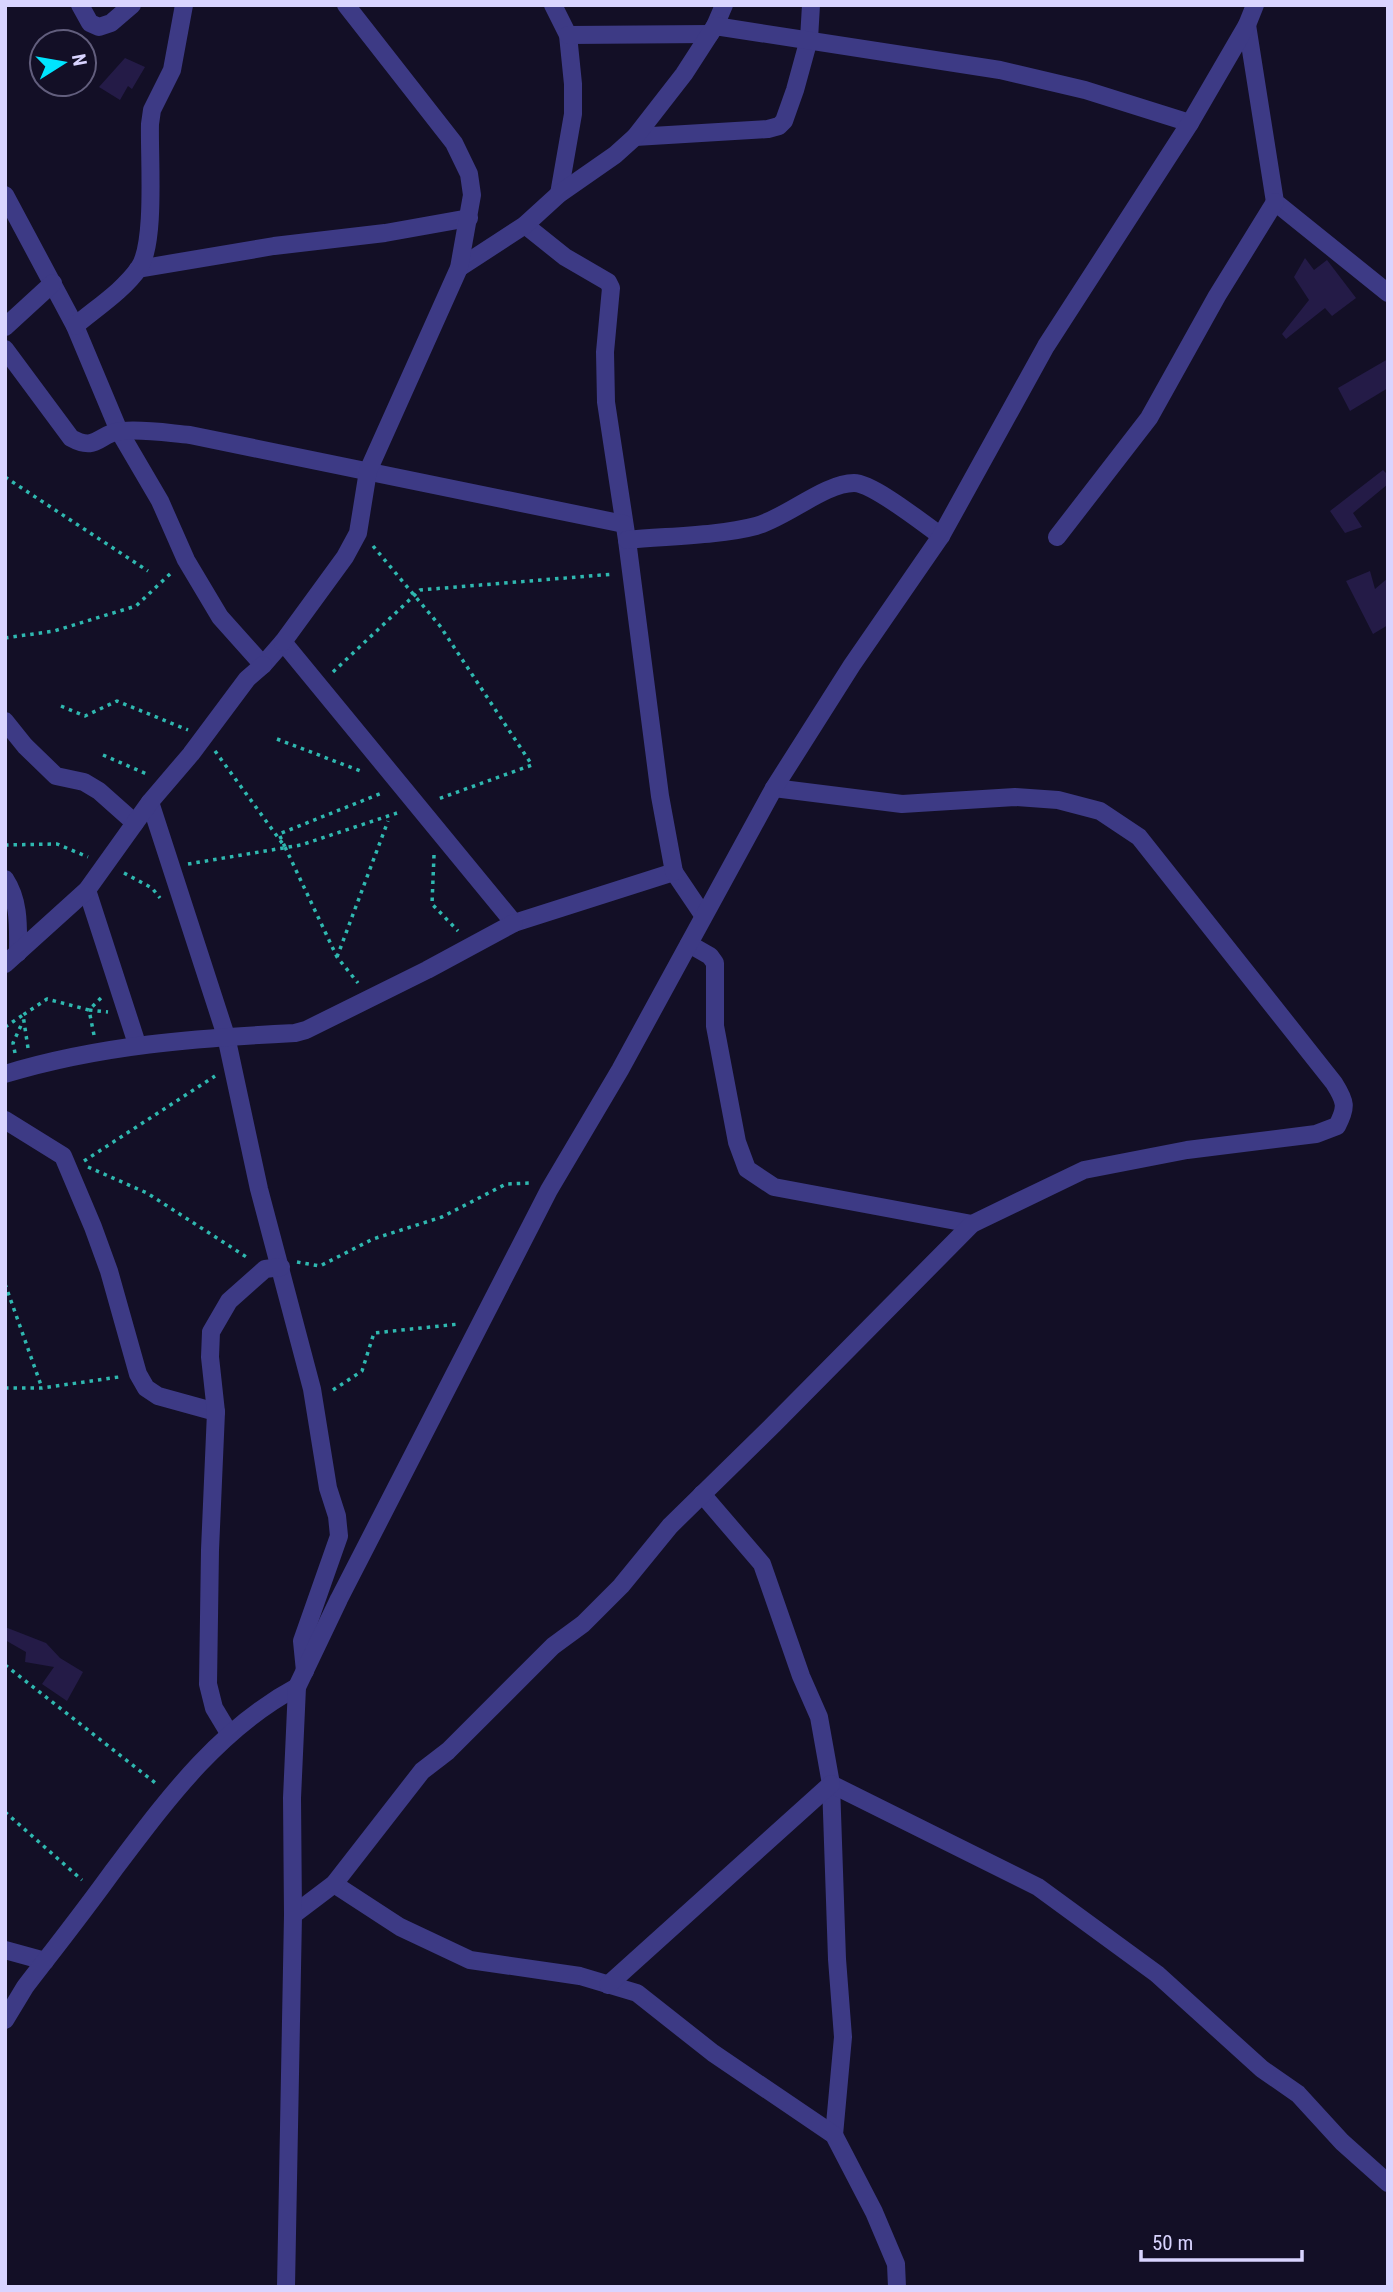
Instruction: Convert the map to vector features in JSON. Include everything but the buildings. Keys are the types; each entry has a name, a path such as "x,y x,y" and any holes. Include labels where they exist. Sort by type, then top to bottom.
{"street":[{"path":"80,5 90,23 99,27 111,23 132,5"},
{"path":"75,326 127,281 145,257 149,218 152,110 172,70 184,5"},
{"path":"12,959 87,890 150,802 204,737 247,679 264,665 283,642 345,558 358,533 368,471 459,268 472,195 469,174 454,143 346,5"},
{"path":"554,5 568,35 573,114 559,194"},
{"path":"459,268 525,225 559,194 615,155 635,137 684,74 712,30 724,5"},
{"path":"635,137 768,129 779,126 784,121 795,90 809,38 811,5"},
{"path":"5,2020 25,1987 170,1795 229,1733 301,1679 339,1598 554,1182 620,1070 774,788 852,665 941,536 1046,346 1190,123 1247,25 1255,5"},
{"path":"1057,537 1149,418 1217,296 1275,202 1247,25"},
{"path":"568,35 712,30 809,38 1000,70 1085,90 1190,123"},
{"path":"5,195 75,326 119,431 160,501 186,560 220,617 264,665"},
{"path":"1275,202 1388,293"},
{"path":"138,269 469,218"},
{"path":"525,225 565,257 608,282 611,288 605,352 606,402 626,532 660,796 674,872 704,915"},
{"path":"5,327 53,284"},
{"path":"5,349 71,438 81,443 94,444 119,431 190,435 368,471 626,532 754,527 778,519 830,489 855,483 880,494 941,536"},
{"path":"283,642 514,923"},
{"path":"5,721 25,746 56,776 84,782 99,791 135,823"},
{"path":"293,1915 334,1884 422,1771 448,1751 553,1646 583,1624 621,1586 670,1526 972,1224 1084,1170 1187,1150 1316,1133 1337,1126 1345,1111 1343,1097 1250,975 1139,837 1100,811 1058,800 1026,797 902,804 774,788"},
{"path":"150,802 226,1036 259,1189 314,1402 339,1536 302,1640 292,1798 293,1915 286,2287"},
{"path":"5,1074 23,1062 136,1044 295,1033 370,998 514,923 674,872"},
{"path":"5,880 12,891 19,918 12,959"},
{"path":"87,890 136,1044"},
{"path":"689,944 710,956 715,963 715,1026 737,1142 747,1169 774,1186 972,1224"},
{"path":"5,1121 63,1156 109,1271 138,1374 146,1388 158,1396 216,1412"},
{"path":"229,1733 214,1708 208,1684 209,1550 216,1412 210,1357 211,1332 229,1301 280,1266"},
{"path":"702,1494 762,1564 801,1676 819,1717 831,1784 836,1945 843,2037 834,2135"},
{"path":"608,1985 831,1784"},
{"path":"831,1784 1038,1887 1157,1975 1262,2069 1298,2094 1342,2142 1388,2183"},
{"path":"334,1884 400,1927 470,1960 569,1974 636,1993 713,2053 834,2135 874,2212 896,2264 897,2287"},
{"path":"5,1951 45,1961"},
{"path":"5,1990 25,1987"}],"path":[{"path":"5,477 148,571"},
{"path":"365,537 440,626 532,765"},
{"path":"5,638 54,631 136,606 186,560"},
{"path":"319,685 420,590 621,573"},
{"path":"61,706 85,716 117,701 204,737 285,847"},
{"path":"277,739 363,772"},
{"path":"103,755 167,783"},
{"path":"370,998 337,957 279,834 400,786"},
{"path":"337,957 388,821"},
{"path":"435,828 432,904 472,946"},
{"path":"172,866 301,845"},
{"path":"89,1010 116,982"},
{"path":"5,1027 24,1017 47,999 89,1010"},
{"path":"89,1010 97,1051"},
{"path":"23,1062 24,1017"},
{"path":"23,1062 13,1043 24,1017"},
{"path":"232,1065 80,1164 148,1193 280,1266 320,1266 373,1239 442,1217 506,1184 554,1182"},
{"path":"5,1284 42,1388"},
{"path":"314,1402 362,1371 374,1333 482,1322"},
{"path":"5,1388 42,1388 138,1374"},
{"path":"5,1665 170,1795"},
{"path":"5,1812 97,1893"}]}
